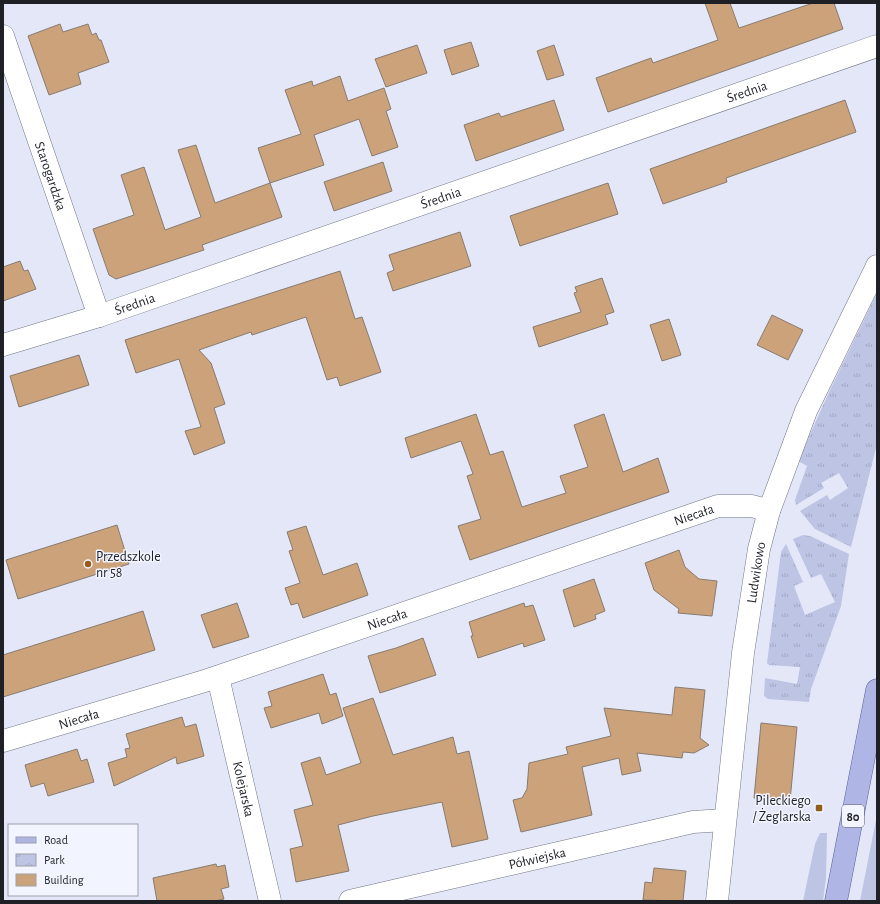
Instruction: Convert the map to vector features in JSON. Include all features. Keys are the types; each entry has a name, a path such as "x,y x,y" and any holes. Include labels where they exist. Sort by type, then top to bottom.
{"main road":[{"name":"80","path":"836,901 877,690"},
{"path":"868,740 877,715"}],"street":[{"name":"Starogardzka","path":"3,36 99,316"},
{"name":"Średnia","path":"3,345 99,316 877,46"},
{"name":"Ludwikowo","path":"717,901 743,653 757,561 769,511 806,411 877,266"},
{"name":"Niecała","path":"3,741 218,677 718,506 752,506 769,511"},
{"name":"Kolejarska","path":"218,677 270,901"},
{"name":"Półwiejska","path":"350,901 693,822 725,820"}],"green space":[{"path":"877,293 877,444 851,547 815,529 800,511 827,495 830,500 848,488 839,473 821,483 824,488 796,505 795,500 807,466 798,461 830,390"},
{"path":"803,535 810,536 849,554 841,606 811,689 809,702 768,699 764,696 765,678 797,684 800,667 769,665 767,663 781,552 786,544 803,582 794,586 805,615 835,602 821,574 811,578 793,539"},
{"path":"877,815 877,901 860,901"},
{"path":"820,833 827,833 826,878 823,901 803,901 815,844"}],"building":[{"path":"705,3 730,3 739,28 813,3 834,3 843,29 608,112 596,78 651,58 653,63 718,40"},
{"path":"60,24 63,32 88,24 92,35 96,33 99,40 101,40 109,62 78,73 81,84 49,95 28,36"},
{"path":"471,42 479,66 452,75 444,50"},
{"path":"417,45 427,73 386,87 375,59"},
{"path":"554,45 564,75 547,80 537,51"},
{"path":"340,76 348,101 384,88 391,109 386,111 398,147 372,156 359,119 314,135 324,165 270,183 258,148 301,134 285,90 312,81 313,86"},
{"path":"554,100 564,130 476,161 464,125 499,113 501,117"},
{"path":"845,100 856,132 726,178 727,182 663,204 650,169"},
{"path":"196,145 215,203 270,183 282,217 202,245 204,250 116,279 109,275 93,229 134,215 121,175 144,167 165,230 201,217 178,150"},
{"path":"383,162 392,191 334,211 324,182"},
{"path":"608,183 618,214 520,246 510,216"},
{"path":"460,232 471,266 393,291 387,273 394,270 389,255"},
{"path":"20,261 24,271 28,270 36,289 3,301 3,267"},
{"path":"340,271 355,319 362,317 381,372 340,386 337,377 327,380 306,317 252,335 251,332 199,350 211,363 225,404 214,408 225,443 194,455 185,431 201,427 179,359 136,373 125,340"},
{"path":"602,278 614,312 605,315 608,324 539,347 533,327 581,312 574,293 577,292 575,287"},
{"path":"772,315 803,330 788,360 757,345"},
{"path":"669,319 681,355 662,361 650,325"},
{"path":"79,355 89,385 19,407 10,376"},
{"path":"476,414 490,455 503,451 522,507 566,493 560,476 588,467 574,425 604,414 623,472 658,458 669,492 470,560 458,526 481,519 467,476 473,474 461,441 411,458 405,438"},
{"path":"117,525 129,564 18,599 6,560"},
{"path":"306,526 323,575 357,563 368,595 303,618 298,603 291,605 285,588 300,583 289,551 293,550 287,532"},
{"path":"679,550 685,567 699,579 717,581 712,616 678,613 679,609 654,590 645,563"},
{"path":"594,579 605,611 595,615 596,619 574,627 563,590"},
{"path":"237,603 249,637 213,648 201,615"},
{"path":"524,603 525,607 533,605 545,640 524,647 523,643 478,658 471,636 473,636 469,622"},
{"path":"143,611 155,650 3,697 3,655"},
{"path":"423,638 436,675 380,693 368,656"},
{"path":"323,674 330,695 336,693 343,716 322,724 319,713 271,728 264,708 272,706 268,692"},
{"path":"675,687 705,690 700,738 709,745 694,753 683,752 682,758 637,753 641,771 622,775 619,758 582,767 592,815 521,832 513,800 522,798 527,789 529,763 568,754 566,747 611,736 604,708 672,715"},
{"path":"373,698 393,755 453,737 457,754 469,751 488,839 452,847 442,802 373,816 338,825 349,871 296,882 290,849 303,846 294,810 313,805 301,763 320,757 326,775 361,763 343,708"},
{"path":"182,717 185,727 196,724 204,756 177,764 176,757 114,786 108,763 127,757 125,749 130,748 126,734"},
{"path":"761,723 797,727 790,801 754,798"},
{"path":"77,749 81,761 87,759 94,782 48,796 44,783 31,787 25,765"},
{"path":"216,864 217,867 225,865 229,887 221,889 224,899 214,901 157,901 153,878"},
{"path":"654,868 686,871 683,901 643,900 645,882 652,883"}],"place":[{"name":"Przedszkole nr 58","path":"88,564"},
{"name":"Pileckiego / Żeglarska","path":"819,808"}]}
